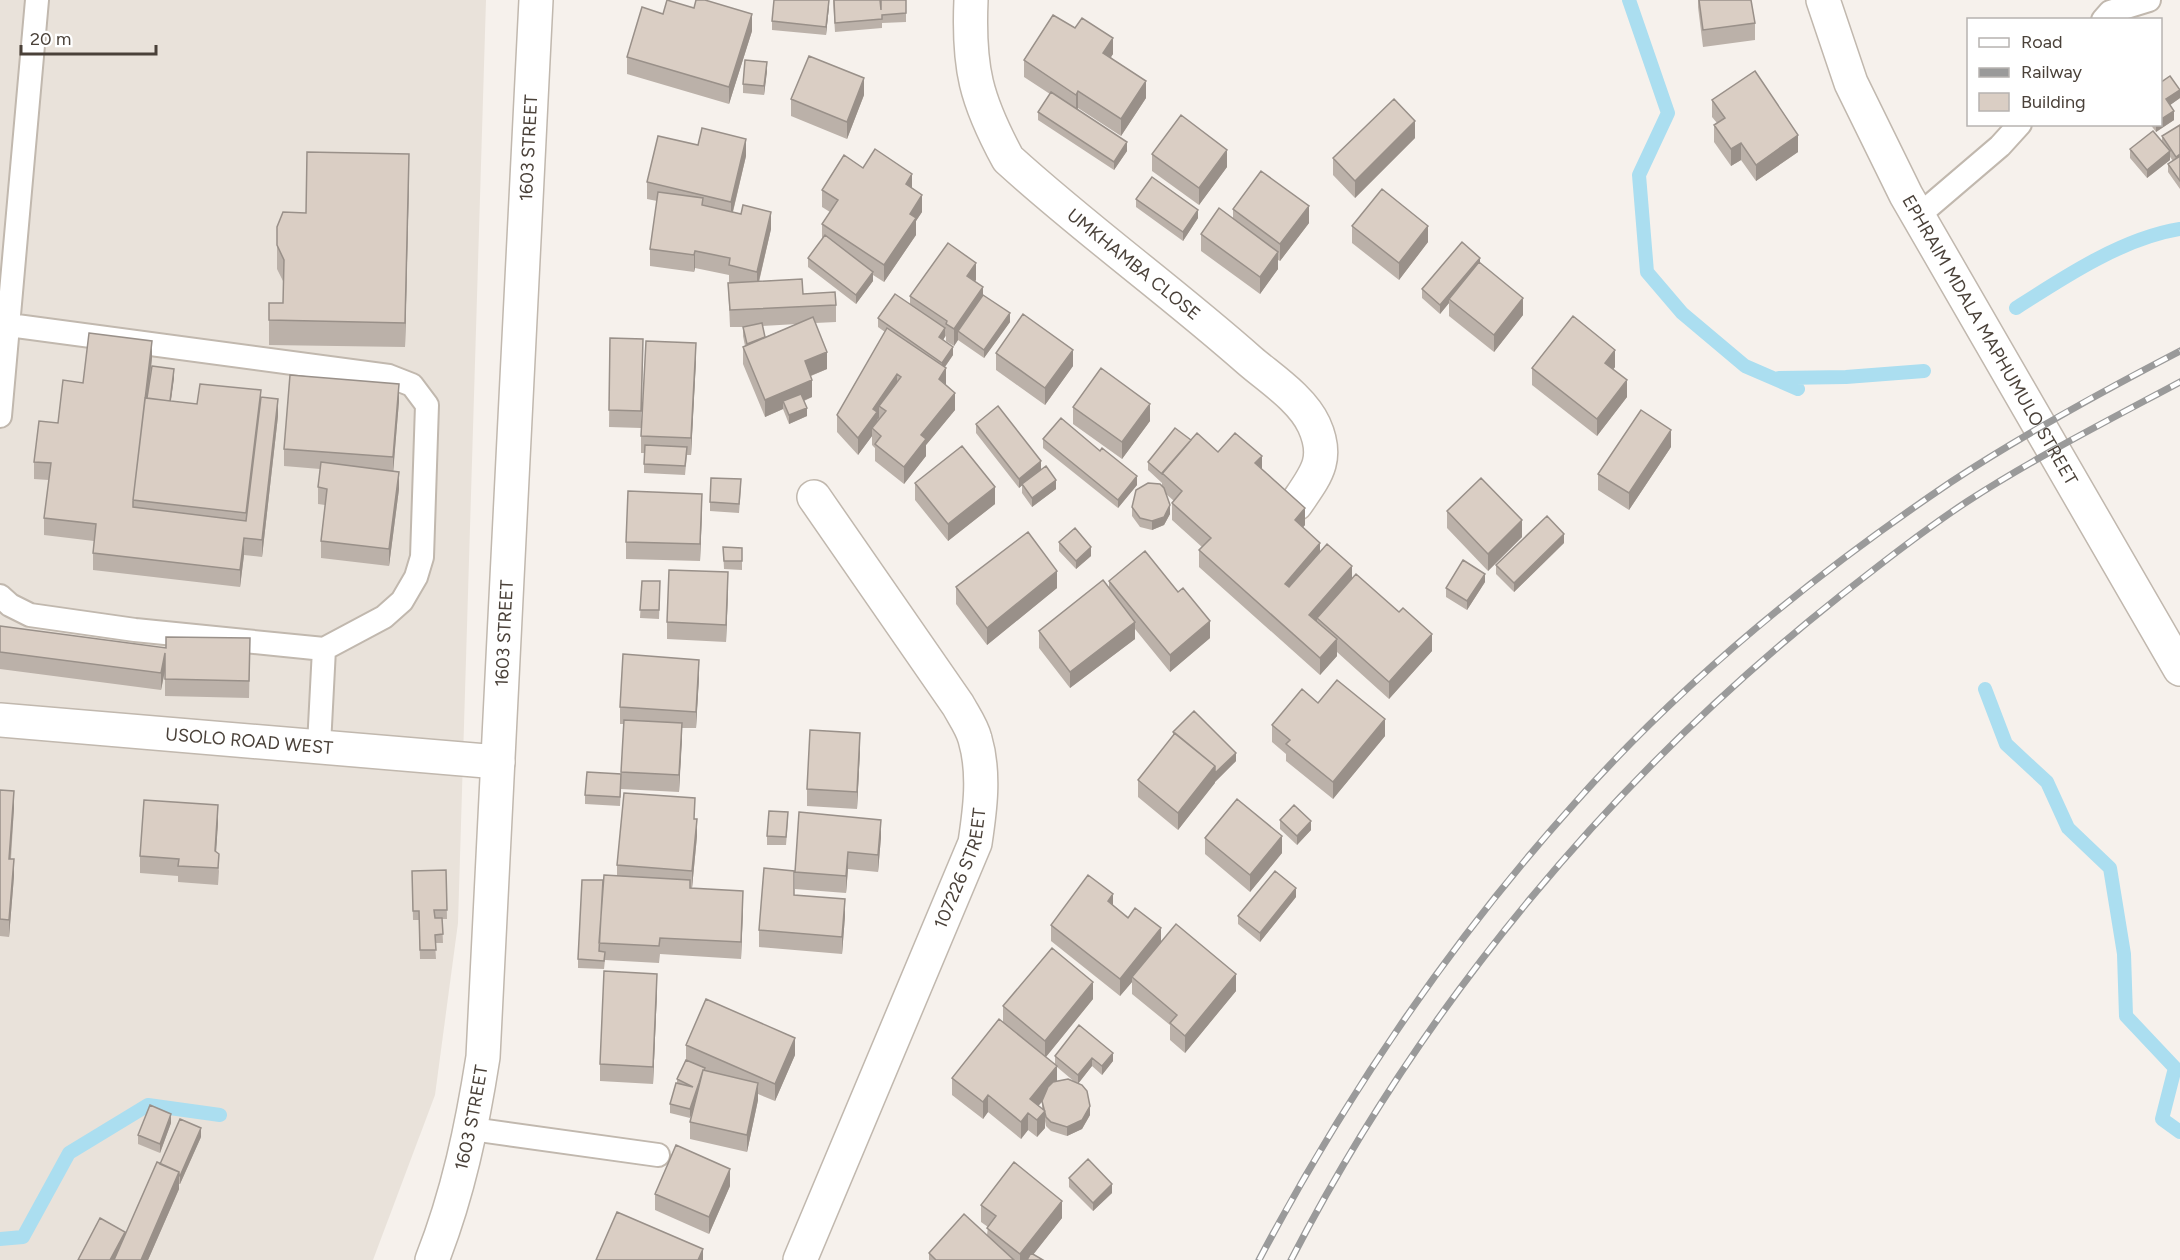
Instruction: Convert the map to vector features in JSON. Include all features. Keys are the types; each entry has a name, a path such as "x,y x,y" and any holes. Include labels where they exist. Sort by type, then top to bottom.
{"street":[{"name":"1603 STREET","path":"432,1260 451,1212 472,1129 483,1057 536,0"},
{"name":"UMKHAMBA CLOSE","path":"971,0 969,41 976,91 1008,159 1202,319 1300,405 1314,425 1321,452 1320,467 1296,504"},
{"name":"EPHRAIM MDALA MAPHUMULO STREET","path":"1823,0 1851,83 1918,216 2180,669"},
{"name":"107226 STREET","path":"800,1260 975,843 980,806 975,738 958,705 814,497"},
{"name":"USOLO ROAD WEST","path":"0,720 319,745 498,762"}],"lane":[{"path":"0,416 37,0"},
{"path":"2105,18 2110,12 2149,0"},
{"path":"1918,216 2000,146 2018,126"},
{"path":"0,596 10,606 30,615 135,630 324,649 384,618 402,601 416,577 422,557 427,405 412,385 389,376 9,325"},
{"path":"319,745 324,649"},
{"path":"472,1129 658,1155"}],"shaded area":[{"path":"0,0 486,0 458,923 435,1095 373,1260 0,1260"}],"building":[{"path":"667,0 694,8 696,0 705,0 752,14 729,87 627,57 642,7 663,14"},
{"path":"774,0 829,0 826,27 772,21"},
{"path":"834,0 880,0 881,10 881,0 906,0 906,13 882,15 882,19 835,23"},
{"path":"1699,0 1751,0 1755,23 1703,30"},
{"path":"1053,15 1075,28 1082,18 1113,38 1103,53 1146,81 1121,119 1078,91 1076,95 1024,60"},
{"path":"809,56 864,78 847,122 791,99"},
{"path":"745,60 767,62 764,86 743,84"},
{"path":"1755,71 1798,135 1756,165 1741,143 1731,149 1714,125 1725,118 1712,100"},
{"path":"2170,76 2180,90 2166,99 2174,111 2162,119 2162,82"},
{"path":"1051,92 1127,142 1114,162 1038,112"},
{"path":"1394,99 1415,121 1355,181 1333,158"},
{"path":"1181,115 1227,150 1199,188 1152,154"},
{"path":"2180,125 2180,154 2176,157 2162,136"},
{"path":"702,128 746,139 731,202 647,182 658,136 698,145"},
{"path":"2153,131 2170,151 2147,170 2130,149"},
{"path":"875,149 912,174 906,184 922,195 910,214 916,218 884,265 822,224 838,200 822,190 844,155 863,168"},
{"path":"307,152 409,154 405,323 269,320 269,303 283,303 284,260 277,245 277,227 283,212 306,213"},
{"path":"2180,156 2180,181 2168,164"},
{"path":"1261,171 1309,206 1280,244 1233,209"},
{"path":"1152,177 1198,210 1183,232 1136,199"},
{"path":"1382,189 1428,226 1399,263 1352,226"},
{"path":"658,192 703,198 702,205 741,214 743,205 771,212 757,272 729,265 730,258 695,251 694,255 650,249"},
{"path":"1219,208 1278,252 1260,277 1201,234"},
{"path":"825,235 873,272 856,295 808,258"},
{"path":"1462,242 1480,258 1440,305 1422,289"},
{"path":"948,243 976,263 967,276 983,287 954,329 946,324 947,321 910,296"},
{"path":"1479,262 1523,298 1494,335 1449,299"},
{"path":"802,279 803,294 835,292 836,305 730,310 728,283"},
{"path":"895,294 945,328 939,337 953,347 942,363 878,318"},
{"path":"983,295 1010,313 984,350 958,331"},
{"path":"1023,314 1073,350 1045,388 996,353"},
{"path":"1573,316 1615,350 1605,363 1627,380 1597,419 1532,368"},
{"path":"813,317 827,352 805,361 812,380 765,400 743,347"},
{"path":"762,323 765,337 747,344 743,327"},
{"path":"887,328 946,368 939,379 955,393 921,435 926,439 904,467 875,444 881,436 872,428 886,411 879,406 901,377 897,374 873,409 877,412 858,438 837,415"},
{"path":"89,333 152,341 133,507 246,521 261,397 278,399 262,540 244,538 240,570 93,553 96,524 44,518 51,463 34,462 39,421 58,423 63,380 83,383"},
{"path":"610,338 643,339 641,411 609,410"},
{"path":"646,341 696,343 691,438 641,436"},
{"path":"152,366 174,369 170,401 147,398"},
{"path":"1101,368 1150,404 1122,442 1073,407"},
{"path":"290,375 399,384 393,457 284,449"},
{"path":"200,384 261,390 246,513 133,500 145,398 197,404"},
{"path":"801,394 807,408 789,415 783,401"},
{"path":"998,406 1041,461 1019,479 976,424"},
{"path":"1641,410 1671,430 1629,493 1598,474"},
{"path":"1061,418 1100,451 1102,448 1137,476 1118,500 1043,439"},
{"path":"1175,428 1191,440 1162,474 1148,462"},
{"path":"1197,433 1218,452 1235,433 1262,456 1255,463 1305,508 1295,520 1320,543 1285,584 1289,587 1327,544 1352,566 1309,615 1337,639 1320,658 1199,550 1211,538 1172,503 1182,491 1162,473"},
{"path":"645,445 687,447 685,466 644,464"},
{"path":"962,446 995,487 948,524 915,483"},
{"path":"321,462 399,472 389,549 321,541 327,489 318,487"},
{"path":"1046,466 1056,480 1032,498 1022,484"},
{"path":"711,478 741,479 739,504 710,502"},
{"path":"1481,478 1522,520 1488,554 1447,511"},
{"path":"1148,483 1160,484 1164,488 1170,505 1164,517 1152,521 1140,518 1132,507 1136,490"},
{"path":"628,491 702,494 700,544 626,542"},
{"path":"1547,516 1564,534 1514,583 1496,565"},
{"path":"1075,528 1091,547 1076,561 1059,542"},
{"path":"1028,532 1057,571 987,628 956,587"},
{"path":"723,547 742,548 742,561 724,561"},
{"path":"1145,551 1178,592 1183,588 1210,621 1170,655 1109,581"},
{"path":"1463,560 1485,574 1467,601 1446,588"},
{"path":"669,570 728,572 726,625 667,622"},
{"path":"1356,574 1399,612 1403,608 1432,634 1389,682 1317,618"},
{"path":"1103,580 1135,622 1070,672 1039,631"},
{"path":"642,581 660,581 659,610 640,610"},
{"path":"0,626 166,648 166,637 250,638 249,681 165,679 165,653 161,673 0,652"},
{"path":"623,654 699,660 696,712 620,707"},
{"path":"1337,680 1385,719 1333,782 1286,744 1290,740 1272,725 1302,689 1318,703"},
{"path":"1194,711 1236,753 1215,773 1215,766 1173,732"},
{"path":"624,720 682,723 679,775 621,772"},
{"path":"810,730 860,733 857,792 807,789"},
{"path":"1175,733 1215,766 1178,813 1138,780"},
{"path":"587,772 621,774 620,797 585,795"},
{"path":"0,790 14,791 9,859 14,859 9,920 0,919"},
{"path":"624,793 695,798 694,819 697,819 692,871 617,865"},
{"path":"1237,799 1282,836 1250,875 1205,838"},
{"path":"144,800 218,805 215,851 219,854 218,868 178,866 179,859 140,856"},
{"path":"1294,805 1311,821 1297,836 1280,820"},
{"path":"769,811 788,812 786,837 767,836"},
{"path":"799,812 881,820 878,855 848,852 846,876 795,872"},
{"path":"764,868 794,871 794,895 845,899 842,937 759,930"},
{"path":"446,870 447,910 434,910 435,918 442,918 443,934 435,935 436,950 420,950 419,911 413,911 412,871"},
{"path":"1275,871 1296,888 1260,933 1238,916"},
{"path":"604,875 690,880 690,888 743,891 741,942 660,938 659,946 599,943"},
{"path":"1088,875 1113,894 1108,901 1128,918 1135,908 1161,928 1120,979 1051,925"},
{"path":"582,880 603,880 599,951 605,952 604,961 578,959"},
{"path":"1176,924 1236,974 1185,1036 1170,1023 1177,1015 1132,977"},
{"path":"1052,948 1093,982 1045,1041 1003,1006"},
{"path":"604,971 657,974 653,1067 600,1064"},
{"path":"706,999 795,1038 775,1084 686,1045"},
{"path":"999,1019 1057,1066 1030,1099 1045,1111 1037,1120 1028,1113 1021,1122 988,1095 983,1102 952,1078"},
{"path":"1079,1025 1113,1053 1102,1066 1092,1058 1078,1075 1055,1056"},
{"path":"686,1060 705,1068 690,1109 670,1104 676,1083 693,1087 677,1079"},
{"path":"703,1070 758,1083 747,1135 690,1122"},
{"path":"1068,1079 1082,1085 1087,1091 1090,1106 1082,1120 1067,1127 1051,1122 1046,1117 1042,1101 1048,1087 1053,1082"},
{"path":"150,1105 171,1114 160,1144 138,1135"},
{"path":"180,1119 201,1128 180,1176 179,1172 160,1164"},
{"path":"676,1145 730,1169 709,1217 655,1194"},
{"path":"1088,1159 1112,1184 1093,1203 1069,1178"},
{"path":"157,1162 179,1172 141,1260 114,1260"},
{"path":"1014,1162 1062,1201 1020,1254 987,1228 996,1216 981,1205"},
{"path":"617,1212 703,1249 698,1260 596,1260"},
{"path":"964,1214 1014,1260 936,1260 929,1253"},
{"path":"100,1218 125,1232 110,1260 78,1260"},
{"path":"1031,1253 1043,1260 1027,1260"}],"waterway":[{"path":"1629,0 1668,113 1639,175 1647,272 1682,313 1745,366 1798,389"},
{"path":"2016,308 2095,260 2137,241 2180,229"},
{"path":"1779,378 1846,377 1924,371"},
{"path":"1985,689 2006,744 2047,782 2068,828 2110,868 2124,954 2126,1016 2175,1068 2162,1119 2180,1132"},
{"path":"0,1239 23,1237 69,1153 148,1105 220,1115"}],"railway":[{"path":"1259,1260 1327,1139 1364,1080 1443,966 1529,856 1574,804 1659,715 1752,631 1900,517 2035,430 2180,351"},
{"path":"1291,1260 1343,1165 1401,1073 1463,984 1530,899 1602,817 1677,739 1757,666 1840,596 1935,523 2020,469 2180,382"}]}
